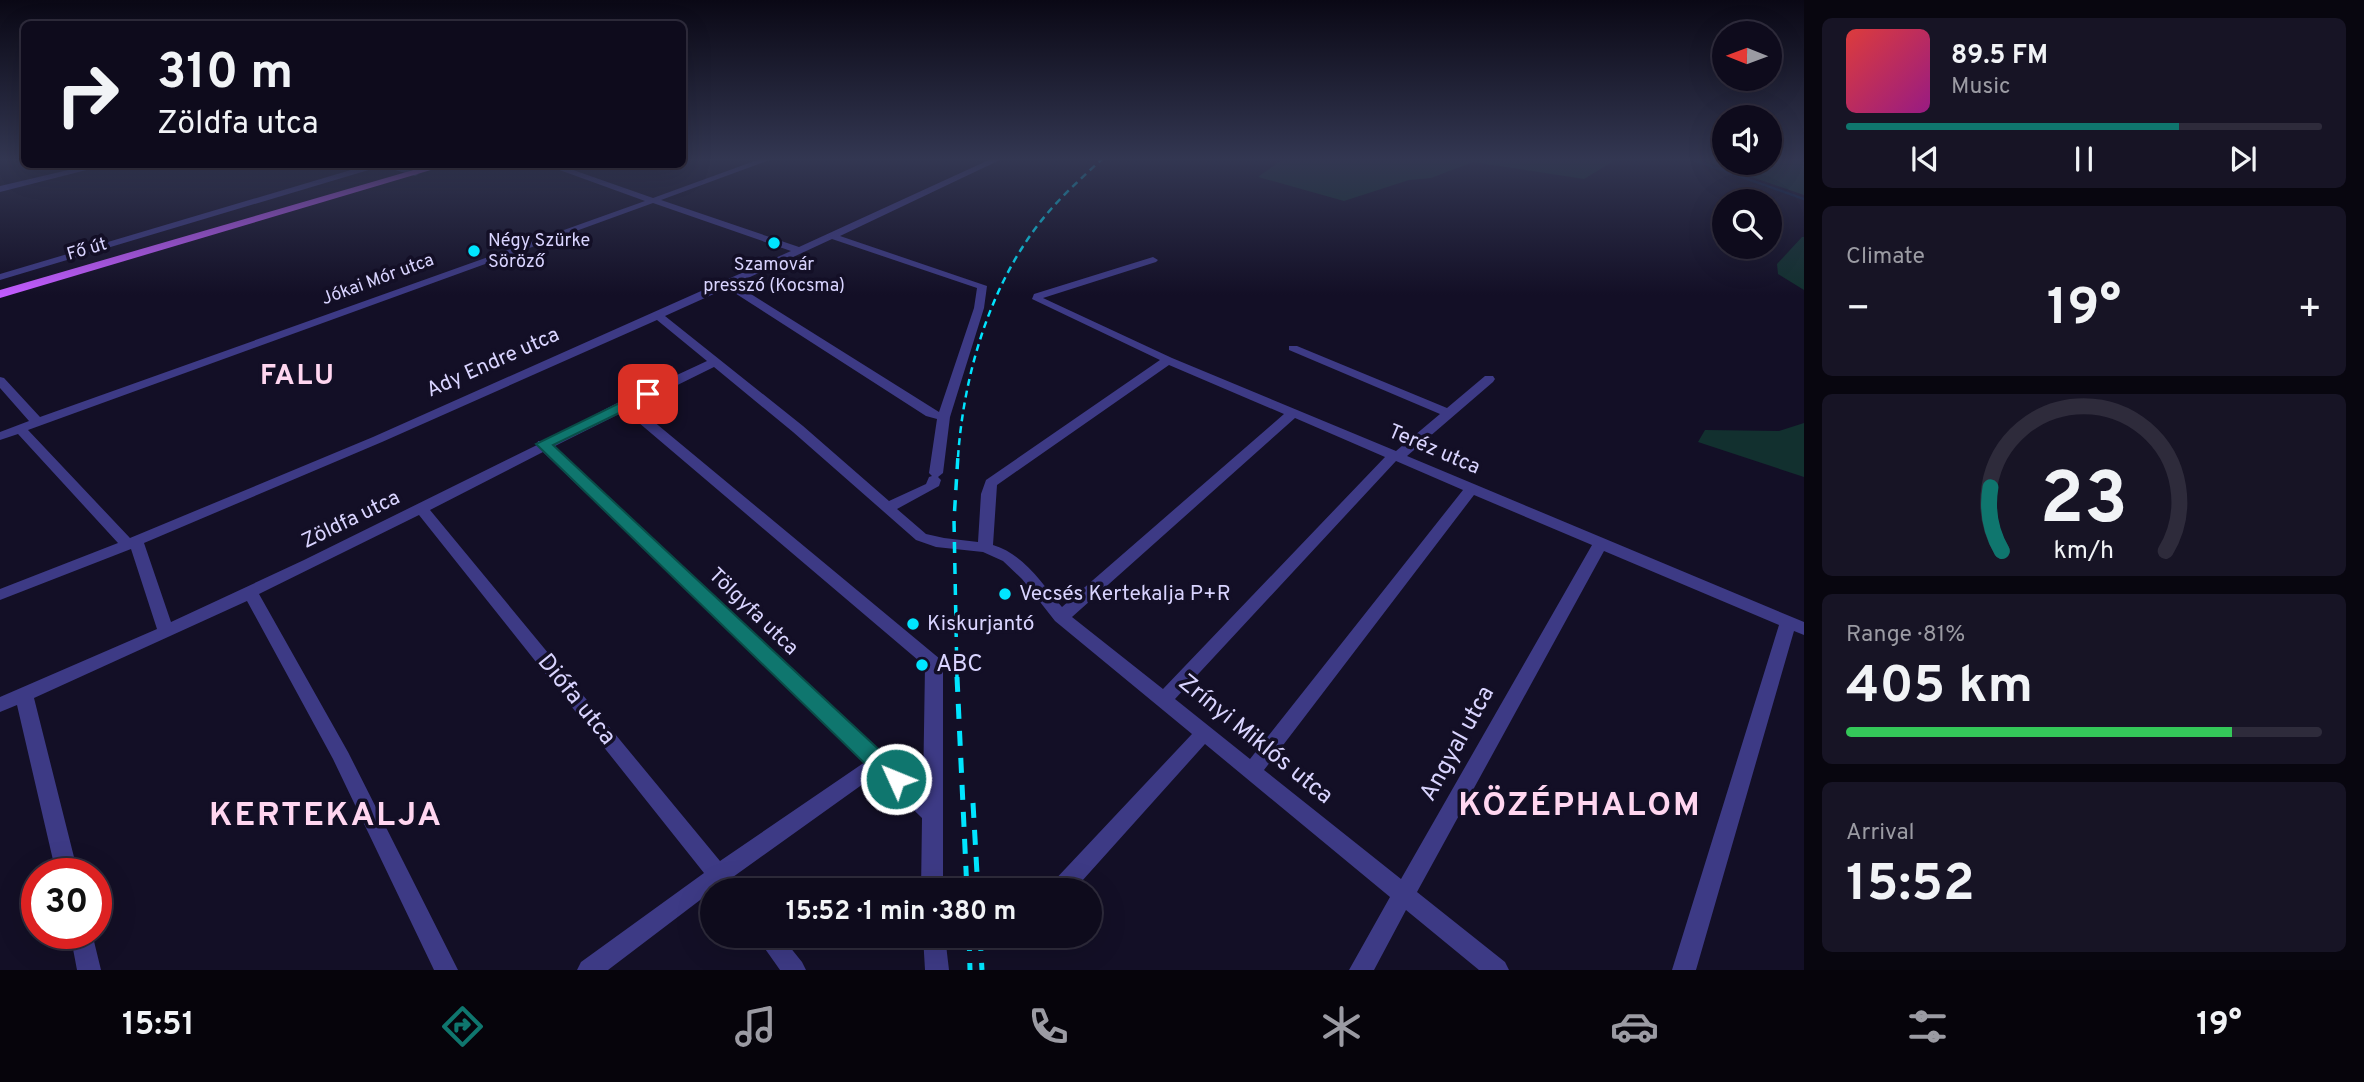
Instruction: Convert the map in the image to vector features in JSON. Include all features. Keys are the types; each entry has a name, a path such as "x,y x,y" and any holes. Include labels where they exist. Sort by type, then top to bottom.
{"main road":[{"name":"Fő út","path":"0,294 310,204"}],"street":[{"name":"Fő út","path":"0,277 249,204"},
{"name":"Jókai Mór utca","path":"0,436 638,204"},
{"path":"663,204 797,250"},
{"name":"Ady Endre utca","path":"0,595 132,543 900,204"},
{"path":"168,229 183,241"},
{"path":"832,236 982,286 979,308 944,416 932,486 889,507"},
{"name":"Teréz utca","path":"1153,261 1038,296 1037,299 1168,360 1796,625"},
{"path":"726,283 930,412 944,416"},
{"path":"656,314 889,507 920,537 933,543 985,548 991,483 1168,360"},
{"path":"1293,348 1449,413"},
{"name":"Zöldfa utca","path":"0,705 250,592 544,444 715,362"},
{"path":"1164,700 1395,456 1489,379"},
{"path":"0,381 37,422"},
{"path":"625,404 934,664 932,878"},
{"path":"1061,617 1293,413"},
{"path":"20,429 132,543 166,631"},
{"name":"Tölgyfa utca","path":"544,444 931,813"},
{"path":"1252,770 1472,488"},
{"name":"Diófa utca","path":"421,508 720,878"},
{"name":"Angyal utca","path":"1361,970 1601,543"},
{"name":"Zrínyi Miklós utca","path":"985,548 998,551 1013,560 1061,617 1496,970"},
{"path":"250,592 341,757 446,970"},
{"path":"1684,970 1796,625"},
{"path":"24,695 62,858"},
{"path":"1071,878 1205,732"},
{"path":"730,878 878,763"},
{"path":"589,970 700,898"},
{"path":"777,948 794,970"},
{"path":"935,948 937,970"},
{"path":"84,949 89,970"}],"green space":[{"path":"1804,237 1804,290 1778,274 1777,264"},
{"path":"1804,423 1804,477 1698,442 1705,430 1779,431"}],"railway":[{"path":"958,457 967,391 985,325 1013,263 1031,234 1056,204"},
{"path":"957,679 954,520 958,455"},
{"path":"957,677 966,878"},
{"path":"973,803 977,878"},
{"path":"969,948 970,970"},
{"path":"981,948 982,970"}],"place":[{"name":"Szamovár presszó (Kocsma)","path":"774,243"},
{"name":"Négy Szürke Söröző","path":"474,251"},
{"name":"Vecsés Kertekalja P+R","path":"1005,594"},
{"name":"Kiskurjantó","path":"913,624"},
{"name":"ABC","path":"922,665"}],"district":[{"name":"FALU","path":"298,377"},
{"name":"KÖZÉPHALOM","path":"1580,807"},
{"name":"KERTEKALJA","path":"326,817"}],"route":[{"path":"648,394 544,444 896,779"}]}
